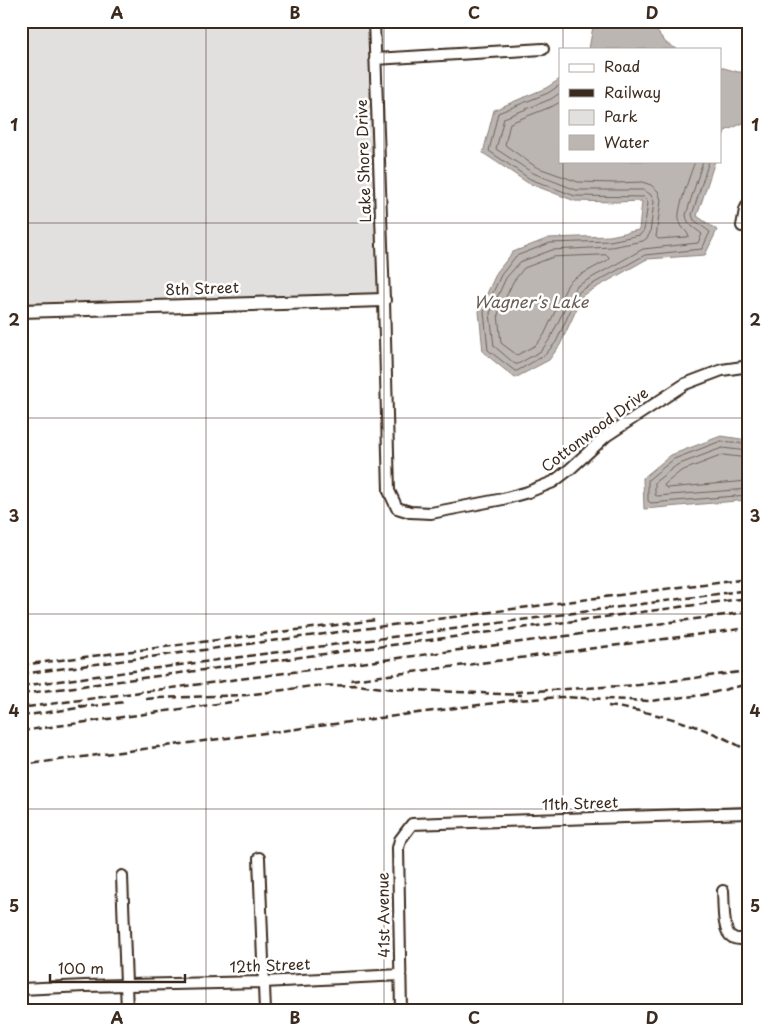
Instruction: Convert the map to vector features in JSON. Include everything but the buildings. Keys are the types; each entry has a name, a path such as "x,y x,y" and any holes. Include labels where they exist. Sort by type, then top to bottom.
{"street":[{"name":"Lake Shore Drive","path":"374,21 384,300"},
{"path":"375,60 543,49"},
{"path":"742,226 748,204"},
{"name":"8th Street","path":"21,311 384,300"},
{"name":"Cottonwood Drive","path":"384,300 389,491 397,508 410,512 431,513 503,499 528,492 552,482 570,469 606,436 685,384 722,370 743,366 748,367"},
{"name":"11th Street","path":"412,824 748,813"},
{"name":"41st Avenue","path":"401,1011 398,848 400,840 412,824"},
{"path":"258,858 265,1011"},
{"path":"122,876 127,1011"},
{"path":"724,891 725,928 729,936 748,938"},
{"name":"12th Street","path":"21,989 264,982 400,975"}],"green space":[{"path":"21,21 374,21 384,300 21,311"}],"water":[{"path":"594,21 649,21 666,43 675,48 589,48"},
{"path":"722,68 738,72 748,72 748,121 725,131 722,139"},
{"name":"Wagner's Lake","path":"559,80 559,162 715,162 697,216 717,230 705,255 647,259 583,295 560,345 549,360 515,378 483,352 479,311 497,272 513,252 549,238 610,236 639,230 642,201 575,201 528,183 483,153 494,110 546,88"},
{"path":"721,436 748,440 748,500 644,509 643,478 671,455"}],"railway":[{"path":"21,674 748,578"},
{"path":"21,686 748,590"},
{"path":"21,694 748,598"},
{"path":"27,707 748,612"},
{"path":"21,665 376,620"},
{"path":"351,680 748,628"},
{"path":"515,692 639,685 748,671"},
{"path":"21,765 517,700 562,697 650,701 703,695 748,684"},
{"path":"146,699 247,695 312,686 356,685 394,689 522,695"},
{"path":"21,731 239,701"},
{"path":"79,706 124,702"},
{"path":"608,706 681,721 716,734 748,751"},
{"path":"21,716 86,707"}]}
